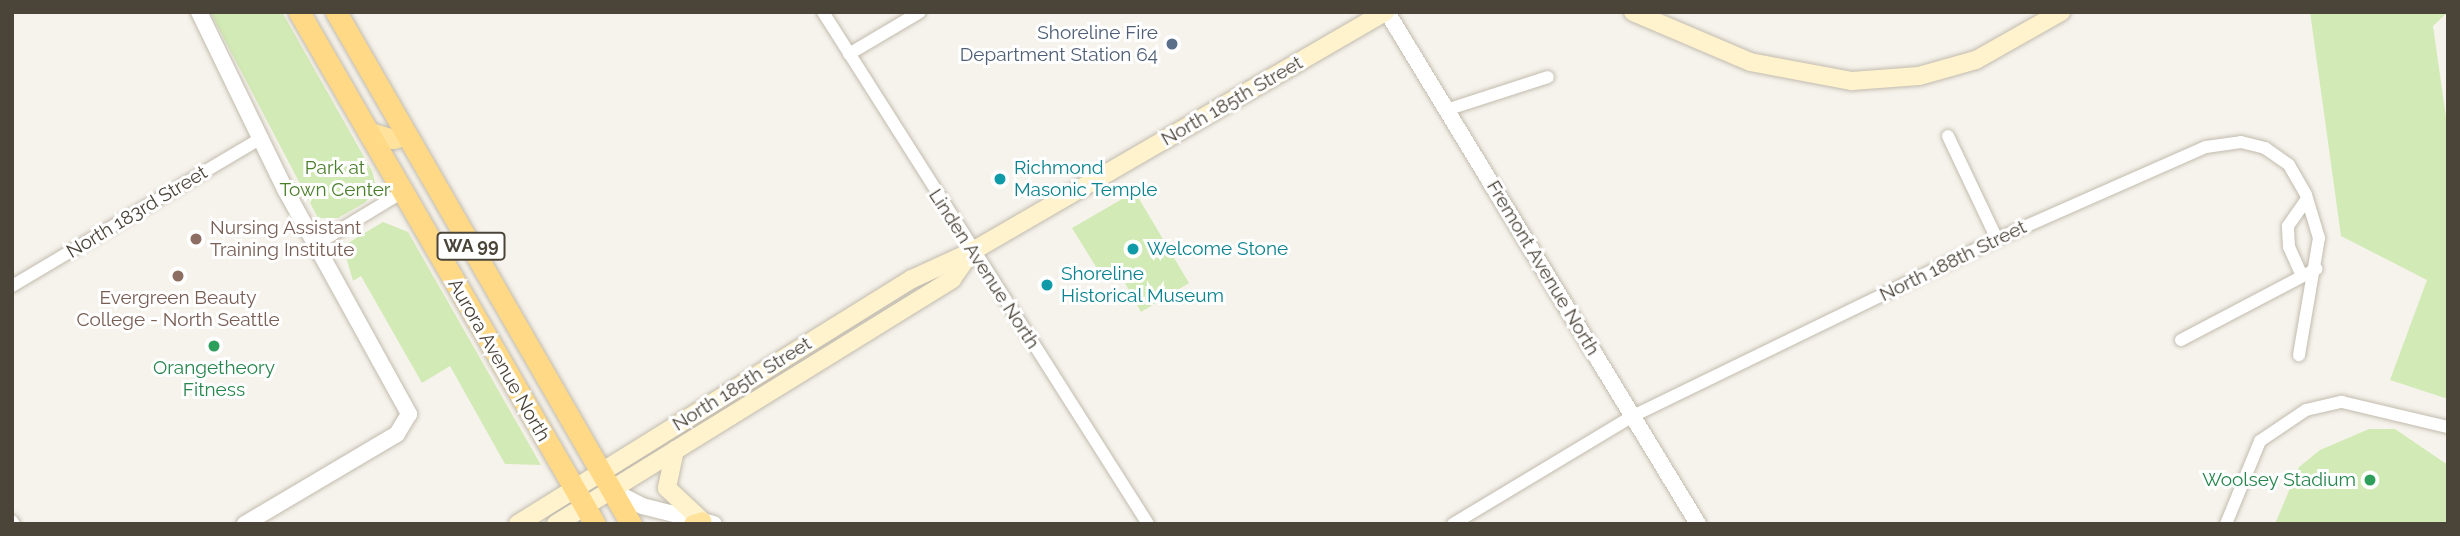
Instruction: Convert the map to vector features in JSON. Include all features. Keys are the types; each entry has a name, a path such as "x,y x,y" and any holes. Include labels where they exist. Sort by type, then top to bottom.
{"highway":[{"name":"Aurora Avenue North","path":"299,12 401,193 585,506"},
{"name":"Aurora Avenue North","path":"336,12 631,524"}],"main road":[{"name":"North 185th Street","path":"556,524 585,506 606,481 912,279 971,252 1386,12"},
{"path":"1633,12 1750,62 1852,81 1919,76 1976,60 2061,12"},
{"path":"367,131 393,139 407,135"},
{"name":"North 185th Street","path":"606,481 676,450 952,279 971,252"},
{"path":"676,450 667,488 703,523"},
{"name":"North 185th Street","path":"517,524 585,506"}],"street":[{"path":"199,12 315,245 408,407 407,424 245,524"},
{"name":"Linden Avenue North","path":"823,12 971,252 1148,524"},
{"path":"849,54 920,12"},
{"name":"Fremont Avenue North","path":"1386,12 1698,524"},
{"path":"1446,110 1548,77"},
{"path":"1948,136 1997,239"},
{"name":"North 183rd Street","path":"12,286 261,138"},
{"name":"North 188th Street","path":"1453,524 1633,416 1997,239 2174,159 2241,142 2265,148 2289,165 2307,199 2319,238 2300,355"},
{"path":"315,245 401,193"},
{"path":"2302,276 2289,247 2288,226 2307,199"},
{"path":"2181,340 2316,269"},
{"path":"2226,524 2260,441 2306,410 2342,402 2448,428"},
{"path":"606,481 642,506 703,523"}],"green space":[{"name":"Park at Town Center","path":"210,12 282,12 372,171 376,186 366,202 338,218 318,218"},
{"path":"2310,12 2448,12 2433,26 2448,131 2448,399 2390,380 2427,280 2341,236"},
{"path":"1129,195 1138,197 1189,283 1141,312 1120,274 1098,270 1072,228"},
{"name":"Park at Town Center","path":"383,222 408,232 541,465 505,464 450,366 422,383 361,276 353,281 343,246"},
{"name":"Woolsey Stadium","path":"2369,429 2395,429 2448,465 2448,524 2275,524 2299,467 2320,450"}],"place":[{"name":"Shoreline Fire Department Station 64","path":"1172,44"},
{"name":"Richmond Masonic Temple","path":"1000,179"},
{"name":"Nursing Assistant Training Institute","path":"196,239"},
{"name":"Welcome Stone","path":"1133,249"},
{"name":"Evergreen Beauty College - North Seattle","path":"178,276"},
{"name":"Shoreline Historical Museum","path":"1047,285"},
{"name":"Orangetheory Fitness","path":"214,346"},
{"name":"Woolsey Stadium","path":"2370,480"}]}
